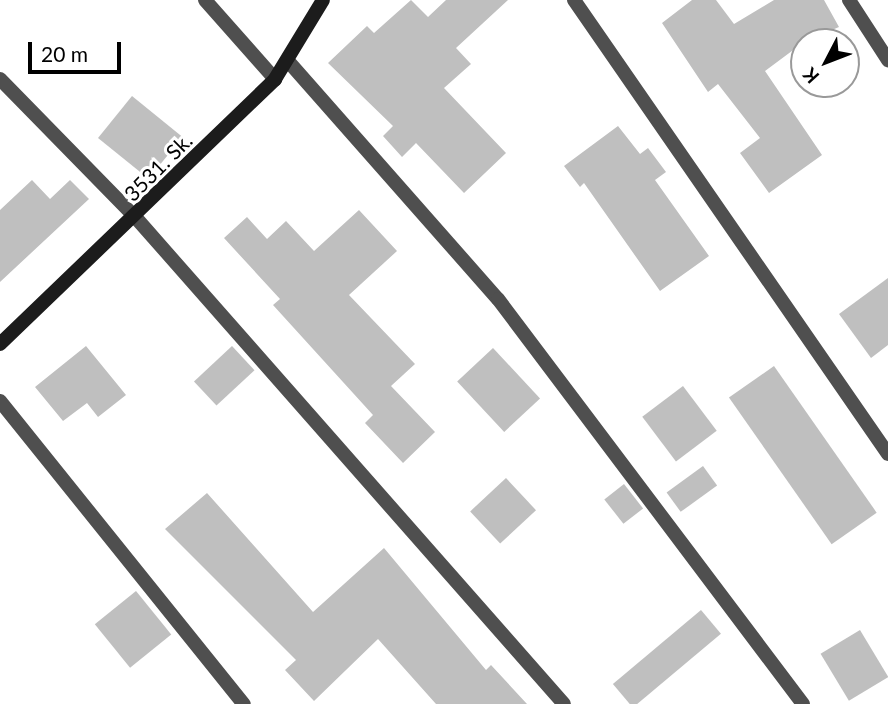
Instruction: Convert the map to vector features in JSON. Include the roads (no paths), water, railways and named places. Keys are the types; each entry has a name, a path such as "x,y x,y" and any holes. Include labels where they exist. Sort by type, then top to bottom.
{"street":[{"path":"205,0 275,79"},
{"name":"3531. Sk.","path":"0,344 137,219 275,79 323,0"},
{"path":"574,0 888,454"},
{"path":"849,0 888,60"},
{"path":"288,61 506,309 803,704"},
{"path":"0,79 137,219 564,704"},
{"path":"0,401 244,704"}]}
